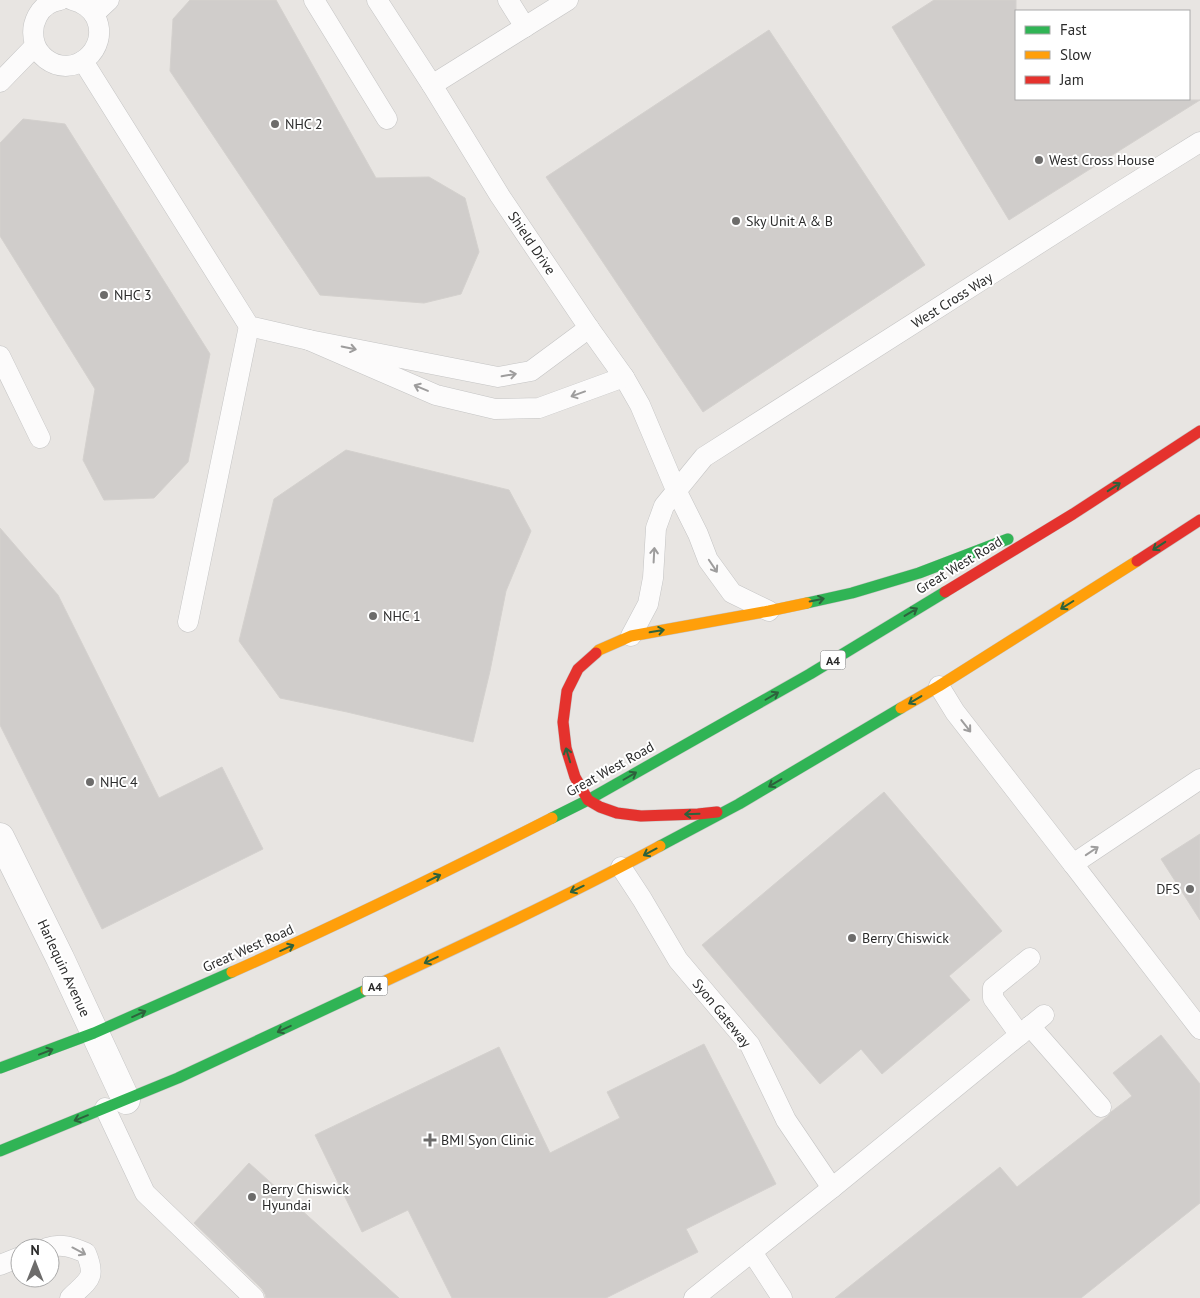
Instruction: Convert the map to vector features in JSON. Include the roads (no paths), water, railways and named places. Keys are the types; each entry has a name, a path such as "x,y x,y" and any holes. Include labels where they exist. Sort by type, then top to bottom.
{"highway":[{"name":"Great West Road","path":"0,1068 94,1034 311,937 434,878 588,800 810,674 1073,514 1200,431"},
{"path":"739,804 717,812 641,816 617,813 588,800 575,777 566,748 563,722 567,691 578,669 599,650 631,636 769,611 852,593 919,573 1073,514"},
{"name":"A4","path":"0,1150 178,1078 472,941 621,867 739,804 939,686 1200,520"}],"street":[{"name":"Harlequin Avenue","path":"0,838 60,958 94,1034 116,1104"}],"lane":[{"path":"60,0 46,6 38,14 32,35 35,46 41,55 61,66 83,61 92,54 100,34 94,14 86,6 72,0"},
{"path":"94,14 109,0"},
{"path":"314,0 387,119"},
{"name":"Shield Drive","path":"377,0 500,196 624,377 640,405 708,560 732,593 769,611"},
{"path":"508,0 524,27"},
{"path":"432,85 568,0"},
{"path":"0,82 35,46"},
{"path":"83,61 249,326 188,622"},
{"name":"West Cross Way","path":"631,636 648,604 653,578 656,528 664,506 704,457 1109,198 1200,142"},
{"path":"249,326 309,340 498,377 531,371 589,328"},
{"path":"309,340 436,394 495,409 539,408 624,377"},
{"path":"0,356 40,438"},
{"path":"939,686 955,712 1200,1029"},
{"path":"1073,864 1200,778"},
{"name":"Syon Gateway","path":"621,867 678,960 750,1045 786,1120 832,1188"},
{"path":"1030,958 993,988 993,998 1031,1025 1101,1107"},
{"path":"694,1298 1031,1025"},
{"path":"116,1104 145,1193 254,1298"},
{"path":"60,1246 71,1247 86,1253 92,1267 90,1279 70,1298"},
{"path":"752,1252 782,1298"}],"place":[{"name":"NHC 2","path":"275,124"},
{"name":"West Cross House","path":"1039,160"},
{"name":"Sky Unit A & B","path":"736,221"},
{"name":"NHC 3","path":"104,295"},
{"name":"NHC 1","path":"373,616"},
{"name":"NHC 4","path":"90,782"},
{"name":"DFS","path":"1190,889"},
{"name":"Berry Chiswick","path":"852,938"},
{"name":"BMI Syon Clinic","path":"430,1140"},
{"name":"Berry Chiswick Hyundai","path":"252,1197"}]}
